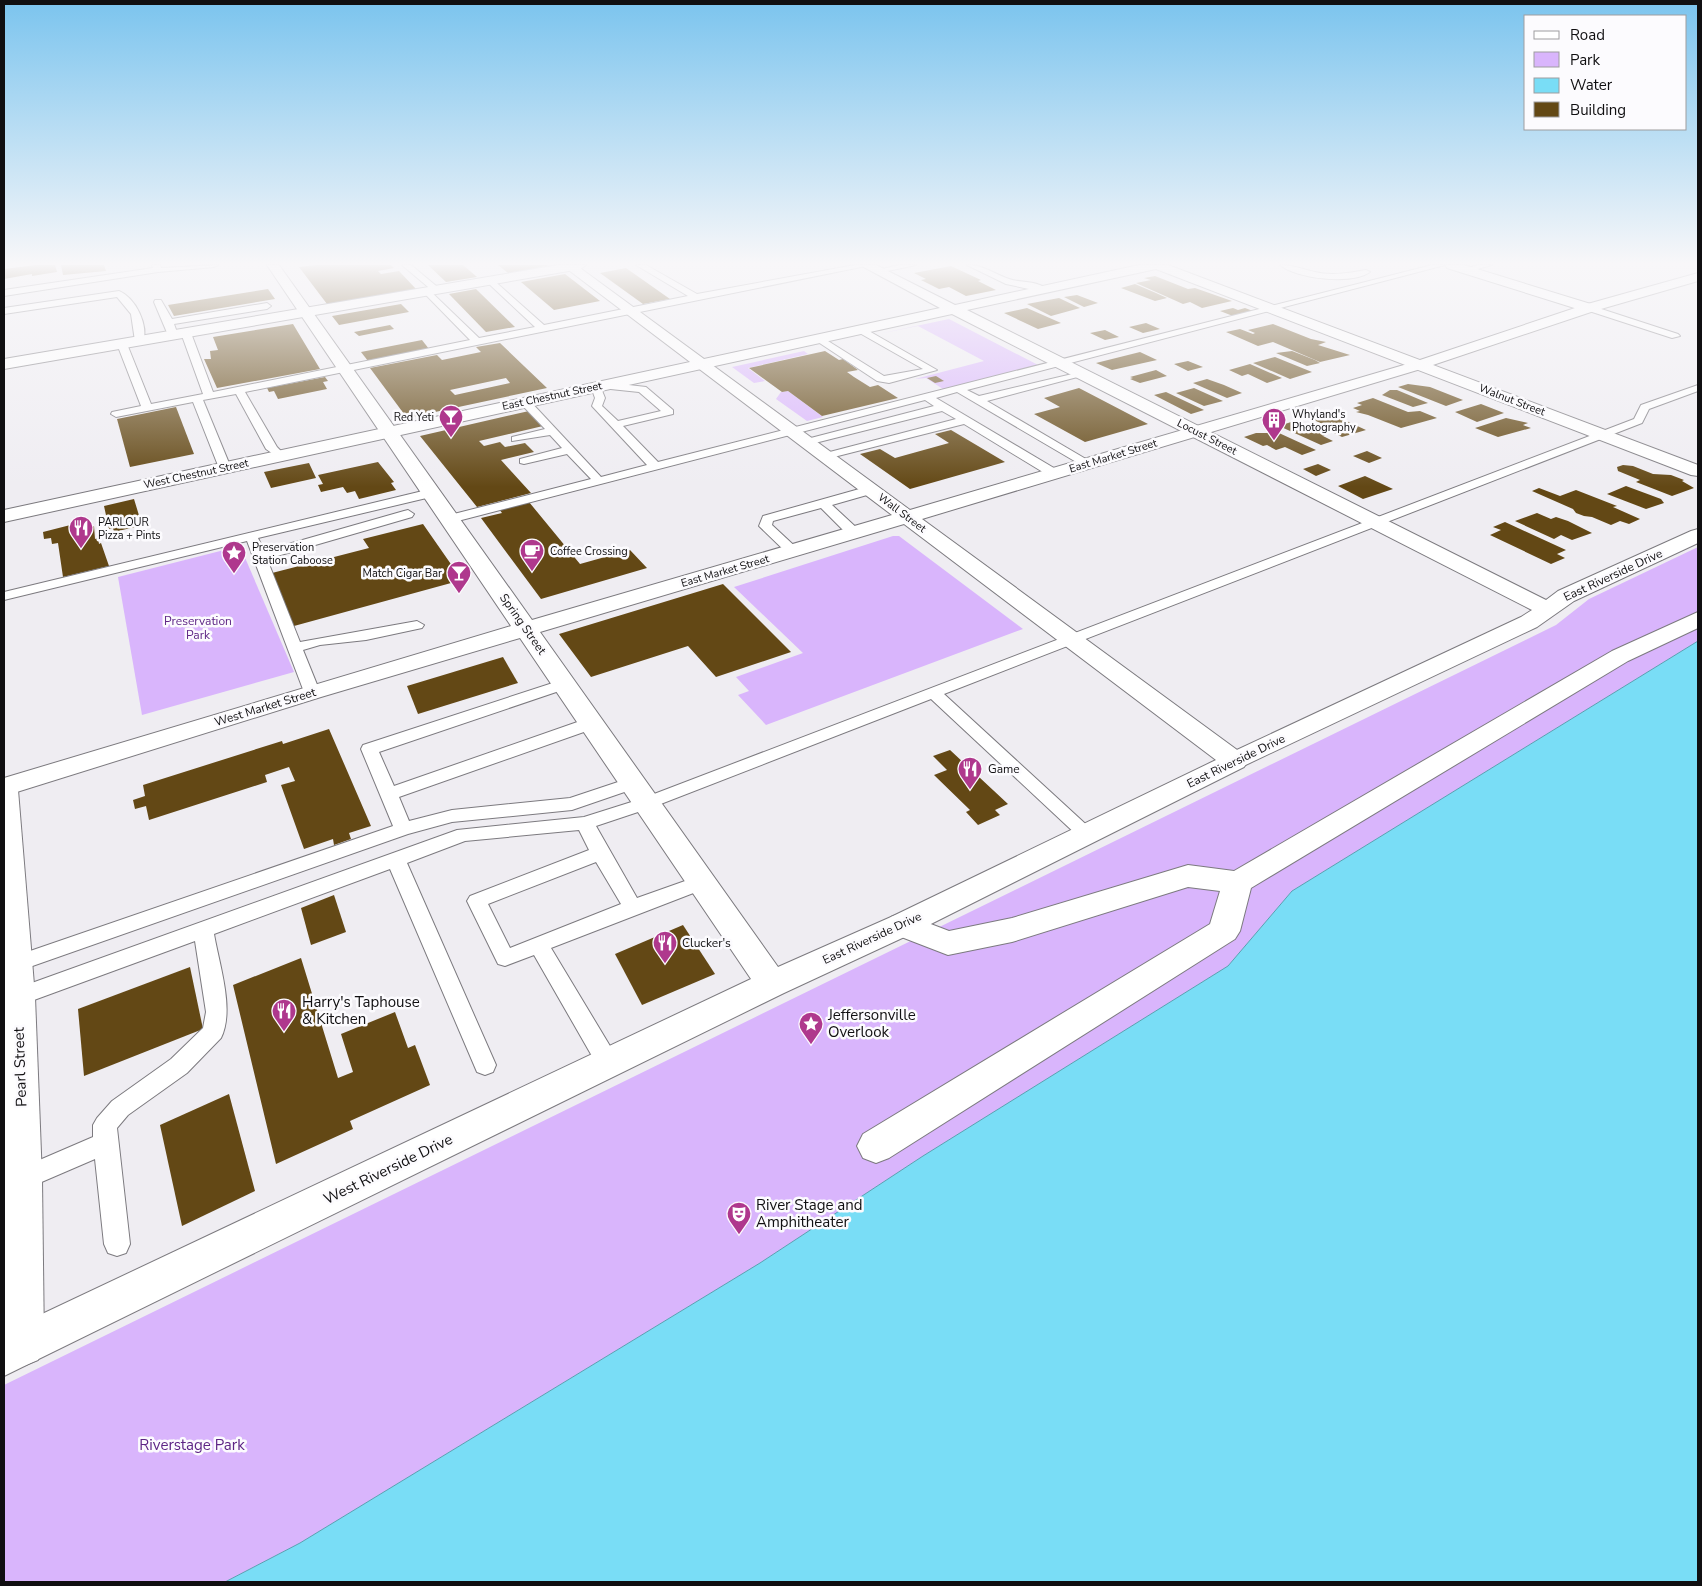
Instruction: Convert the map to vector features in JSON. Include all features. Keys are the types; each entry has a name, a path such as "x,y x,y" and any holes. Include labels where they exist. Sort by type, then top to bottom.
{"street":[{"path":"4,364 147,339"},
{"name":"Spring Street","path":"324,339 772,984"},
{"name":"Wall Street","path":"668,339 1235,760"},
{"name":"East Chestnut Street","path":"389,432 525,402 648,384 701,364 812,339"},
{"name":"Locust Street","path":"1012,339 1548,609"},
{"name":"Walnut Street","path":"1351,339 1698,471"},
{"name":"East Market Street","path":"526,629 1197,432 1419,365 1497,339"},
{"name":"West Chestnut Street","path":"4,516 389,432"},
{"name":"East Riverside Drive","path":"772,984 902,925 1235,760 1529,622 1566,596 1698,535"},
{"path":"902,925 948,943 1012,930 1188,876 1238,882 1620,656 1698,619"},
{"name":"West Market Street","path":"4,788 312,692 526,629"},
{"name":"Pearl Street","path":"4,788 10,982 23,1179 13,1350"},
{"path":"876,1146 1224,931 1238,882"},
{"name":"West Riverside Drive","path":"13,1350 772,984"}],"lane":[{"path":"181,339 209,396"},
{"path":"116,414 346,370 493,339"},
{"path":"819,339 882,379 889,380 932,370 875,339"},
{"path":"799,437 927,397 1154,339"},
{"path":"122,344 147,408"},
{"path":"978,400 1081,373"},
{"path":"648,384 669,412"},
{"path":"10,982 403,829 452,816 572,804 640,793 933,694 1638,421 1645,407 1698,388"},
{"path":"959,389 1087,464"},
{"path":"240,390 272,449 280,456"},
{"path":"600,390 597,406 655,466"},
{"path":"927,397 1055,474"},
{"path":"196,399 225,468"},
{"path":"525,402 599,481"},
{"path":"450,519 655,466 943,407"},
{"path":"615,425 681,410"},
{"path":"826,456 965,420"},
{"path":"516,439 552,431"},
{"path":"524,461 570,450"},
{"path":"793,551 765,526 767,519 870,490"},
{"path":"4,596 432,493"},
{"path":"823,503 854,533"},
{"path":"259,557 408,514"},
{"path":"251,536 312,692"},
{"path":"294,648 319,641 366,636 417,625"},
{"path":"403,829 369,749 565,684"},
{"path":"933,694 1085,833"},
{"path":"389,794 592,723"},
{"path":"10,982 203,930 463,836 585,823 640,793"},
{"path":"585,823 600,853 632,907"},
{"path":"600,853 477,901 505,958 632,907 702,882"},
{"path":"396,860 486,1065"},
{"path":"117,1244 105,1143 105,1125 120,1108 179,1066 213,1032 217,1012 203,930"},
{"path":"539,945 608,1063"},
{"path":"23,1179 105,1143"}],"green space":[{"path":"943,339 988,339 1040,366 946,391 926,378 915,379 984,361"},
{"path":"804,351 808,354 748,368 765,381 754,383 732,367"},
{"path":"788,391 823,417 807,421 776,399 781,392"},
{"path":"893,536 899,536 1023,629 766,725 738,695 749,691 736,677 803,653 734,587"},
{"name":"Preservation Park","path":"240,546 294,672 142,715 118,577"},
{"name":"Riverstage Park","path":"1698,547 1698,641 1292,891 1228,966 923,1156 760,1263 300,1543 225,1582 4,1582 4,1385 1556,625 1589,599"}],"water":[{"path":"1698,641 1698,1582 225,1582 300,1543 760,1263 923,1156 1228,966 1292,891"}],"building":[{"path":"214,339 302,339 320,369 217,388 204,359 211,359 210,351 218,350"},
{"path":"1242,339 1311,339 1326,342 1318,345 1350,355 1320,362 1273,342 1258,346"},
{"path":"422,340 429,349 368,361 361,352"},
{"path":"500,343 547,388 407,418 370,368 437,355 442,360 481,352 476,347","holes":["506,378 510,383 455,395 450,390"]},
{"path":"825,351 839,360 843,359 858,370 847,372 854,377 870,387 878,385 898,398 822,416 788,391 782,392 749,368"},
{"path":"1292,351 1320,363 1307,366 1276,353"},
{"path":"1140,352 1157,360 1112,370 1096,363"},
{"path":"1275,357 1312,372 1290,379 1253,363"},
{"path":"1188,361 1203,367 1188,371 1174,364"},
{"path":"1250,364 1282,378 1267,383 1248,374 1242,376 1229,370"},
{"path":"1156,370 1167,376 1140,383 1130,379 1133,378 1130,377"},
{"path":"936,376 944,381 935,383 927,378"},
{"path":"325,377 328,381 323,382 327,389 278,399 274,391 269,392 267,388"},
{"path":"1207,379 1242,393 1227,398 1193,383"},
{"path":"1408,384 1430,387 1463,400 1446,406 1398,387"},
{"path":"1079,388 1148,424 1085,442 1034,414 1060,407 1044,398"},
{"path":"1194,388 1223,401 1204,406 1176,393"},
{"path":"1390,390 1397,390 1428,403 1413,407 1382,395"},
{"path":"1166,392 1204,410 1191,414 1154,395"},
{"path":"1373,398 1408,412 1420,411 1437,418 1401,428 1356,412 1360,411 1353,408 1362,405 1357,403"},
{"path":"1481,404 1504,413 1477,422 1455,412"},
{"path":"176,407 194,454 130,467 117,419"},
{"path":"529,411 543,426 479,441 484,446 500,442 505,447 525,443 534,452 501,460 531,493 477,507 420,436"},
{"path":"1328,415 1340,418 1366,430 1342,437 1334,433 1339,432 1315,419"},
{"path":"1506,418 1528,423 1523,425 1531,428 1498,437 1475,428"},
{"path":"1297,420 1327,434 1323,436 1333,441 1321,445 1279,426"},
{"path":"951,430 1005,462 910,489 860,454 880,449 895,458 949,443 935,434"},
{"name":"Whyland's Photography","path":"1256,433 1279,433 1316,450 1302,455 1285,447 1276,450 1267,445 1263,446 1244,437"},
{"path":"1367,451 1382,458 1369,463 1353,456"},
{"path":"378,462 394,482 391,483 396,490 359,499 355,491 347,493 343,487 321,492 318,485 323,484 318,475"},
{"path":"309,463 316,478 271,488 264,472"},
{"path":"1318,464 1331,470 1316,476 1303,469"},
{"path":"1623,465 1633,466 1653,474 1671,475 1684,480 1682,481 1694,488 1672,496 1636,482 1640,480 1618,471 1617,467"},
{"path":"1365,476 1393,489 1363,499 1338,486"},
{"path":"1626,486 1661,499 1664,503 1646,509 1607,494"},
{"path":"1539,488 1560,496 1576,490 1617,506 1613,507 1640,519 1629,524 1620,521 1611,525 1576,513 1573,509 1532,491"},
{"path":"134,499 141,522 138,522 139,526 114,532 113,528 109,529 104,506"},
{"path":"529,502 580,564 630,550 647,568 541,599 481,518 502,513 499,509"},
{"path":"1537,513 1551,519 1556,517 1568,521 1592,533 1572,540 1561,535 1554,539 1515,521"},
{"name":"PARLOUR Pizza + Pints","path":"90,520 92,527 94,526 95,539 98,538 99,544 101,543 109,566 63,577 58,543 52,544 51,538 44,539 43,532"},
{"path":"1505,522 1566,550 1557,554 1565,558 1551,564 1490,535 1501,530 1493,527"},
{"path":"423,524 462,580 294,626 272,573 369,548 363,539"},
{"path":"723,584 791,652 716,677 688,646 591,677 559,634"},
{"path":"503,657 518,683 418,714 407,686"},
{"path":"329,729 371,826 349,833 351,839 334,845 333,839 304,849 281,785 295,781 289,767 265,775 267,782 149,820 146,806 135,809 133,800 145,796 143,785 282,741 283,744"},
{"name":"Game","path":"950,750 1008,804 995,810 1000,815 978,825 966,812 970,810 934,775 947,770 933,756"},
{"path":"334,895 346,932 311,945 301,908"},
{"name":"Clucker's","path":"683,925 715,974 642,1005 615,954"},
{"name":"Harry's Taphouse & Kitchen","path":"301,958 338,1078 353,1072 341,1034 395,1012 408,1048 415,1045 430,1085 350,1121 353,1129 276,1164 233,985"},
{"path":"190,967 203,1029 84,1076 78,1009"},
{"path":"229,1094 255,1191 182,1226 160,1125"}],"place":[{"name":"Red Yeti","path":"451,438"},
{"name":"Whyland's Photography","path":"1274,441"},
{"name":"PARLOUR Pizza + Pints","path":"81,549"},
{"name":"Coffee Crossing","path":"532,572"},
{"name":"Preservation Station Caboose","path":"234,574"},
{"name":"Match Cigar Bar","path":"459,594"},
{"name":"Game","path":"970,790"},
{"name":"Clucker's","path":"665,964"},
{"name":"Harry's Taphouse & Kitchen","path":"284,1032"},
{"name":"Jeffersonville Overlook","path":"811,1045"},
{"name":"River Stage and Amphitheater","path":"739,1235"}]}
